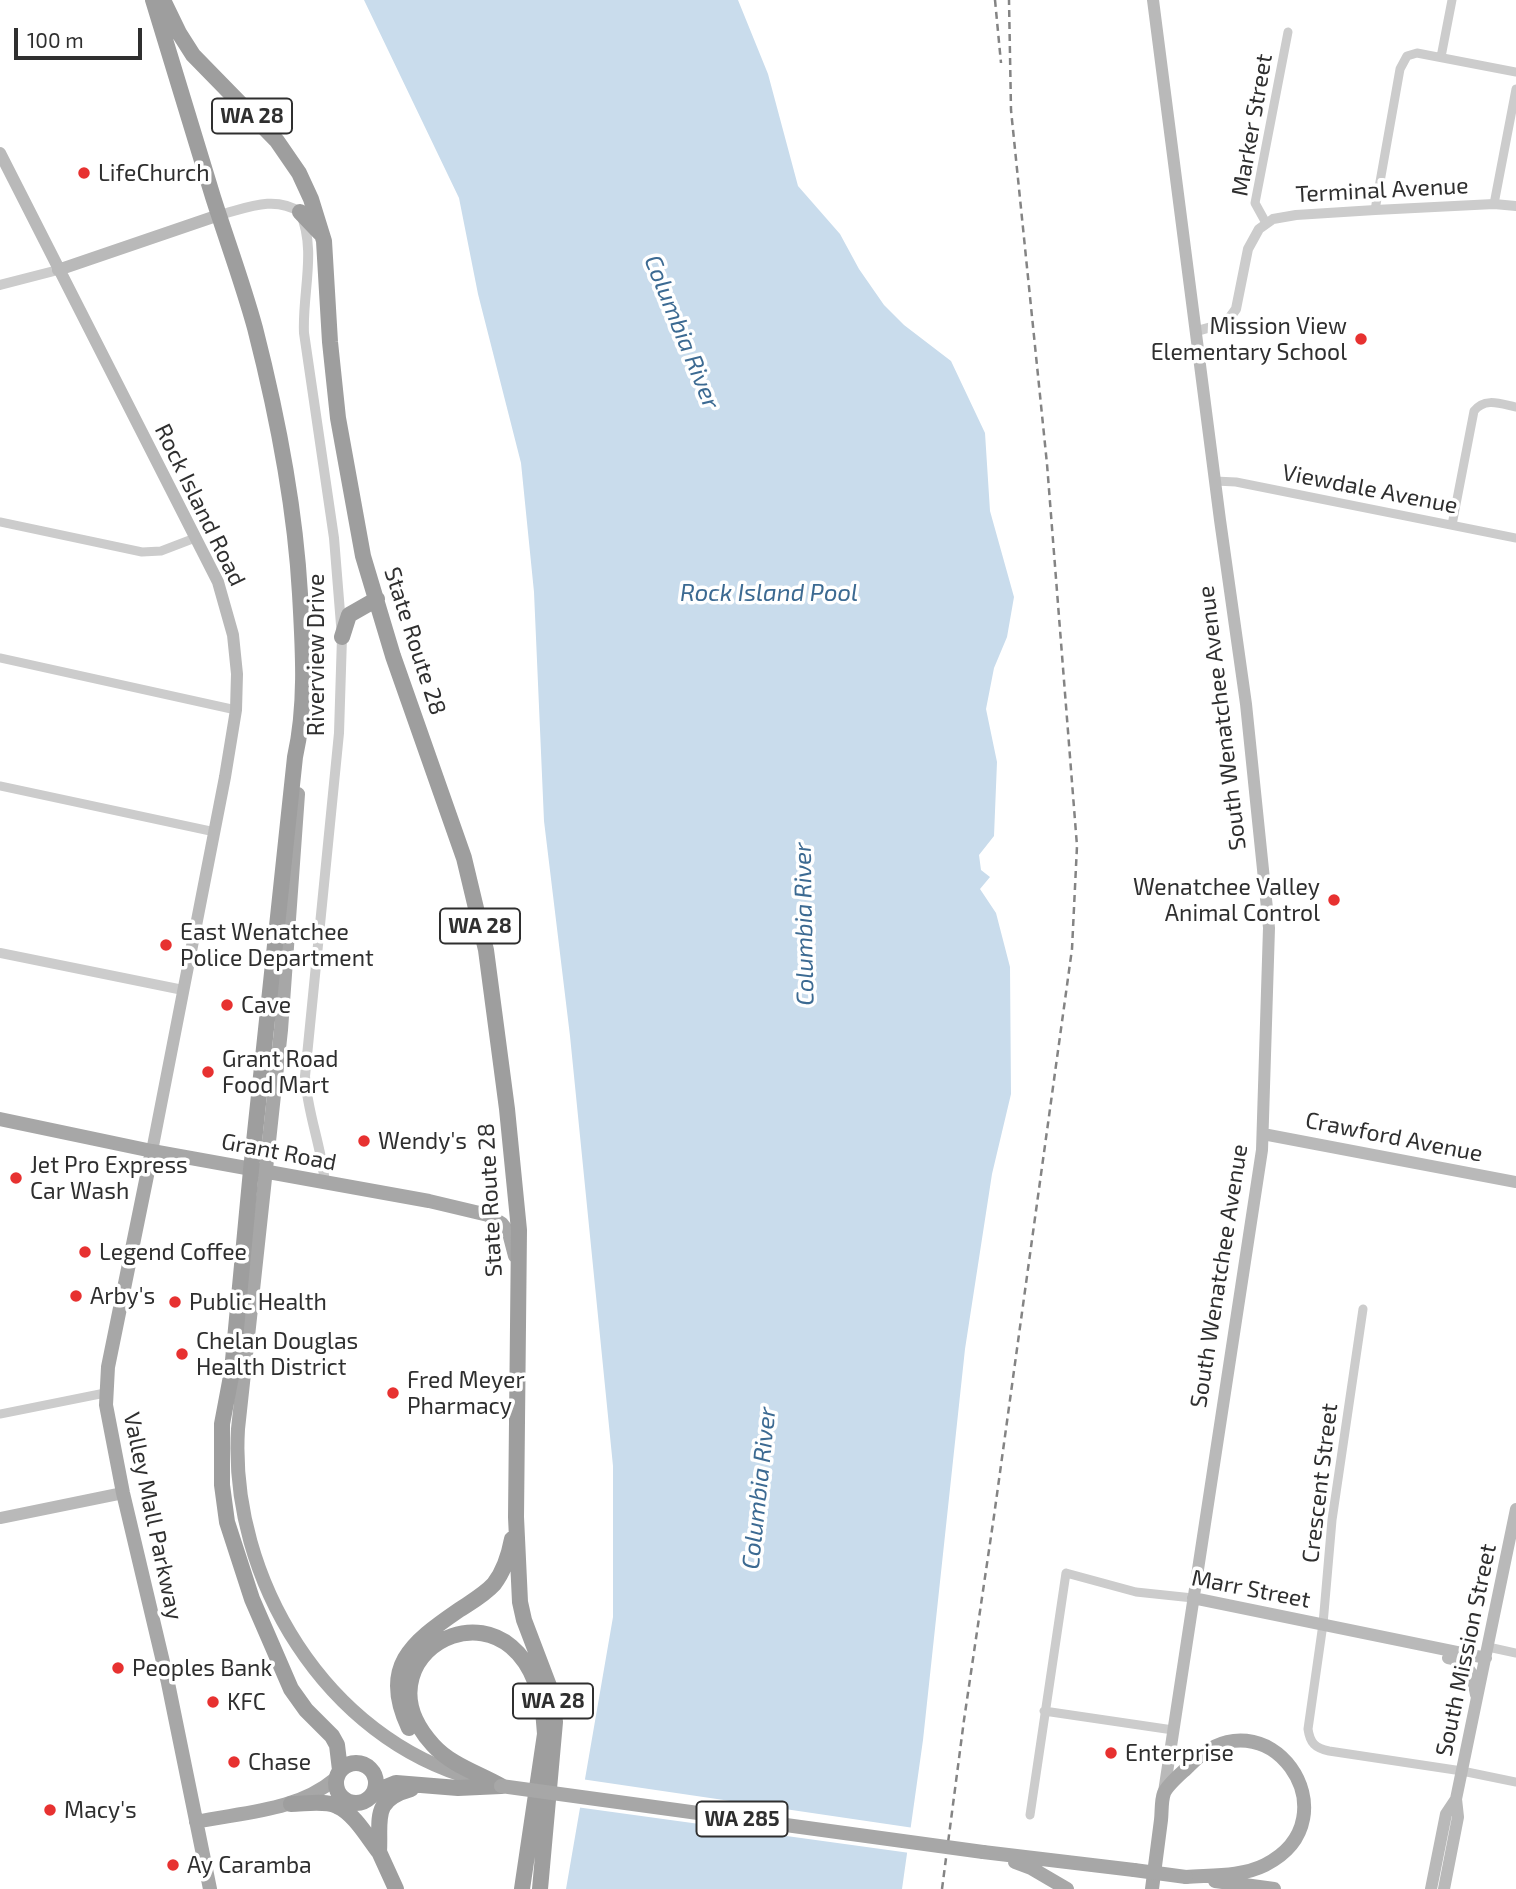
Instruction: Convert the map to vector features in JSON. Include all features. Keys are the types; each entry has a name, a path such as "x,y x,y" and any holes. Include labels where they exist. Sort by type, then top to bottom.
{"highway":[{"path":"153,0 255,328 274,410 289,496 299,573 302,625 299,740 295,757 258,1171 232,1371 222,1424 223,1494 227,1522 268,1610 291,1689 337,1745 336,1790 369,1829 397,1889"},
{"name":"WA 28","path":"163,0 198,62 273,137 292,161 311,199 324,241"},
{"path":"300,212 316,227 324,241"},
{"name":"State Route 28","path":"324,241 338,418 363,556 393,656 464,858 486,950 509,1123 519,1230 516,1517 520,1602 524,1620 551,1691 555,1722 540,1889"},
{"path":"342,637 346,618 377,598"},
{"path":"339,601 346,609 358,608"},
{"path":"501,1786 441,1760 423,1747 406,1722 397,1685 403,1662 415,1643 485,1592 498,1577 509,1553 516,1517"},
{"path":"501,1786 442,1754 423,1733 414,1715 411,1686 418,1663 435,1643 457,1633 484,1633 501,1639 524,1660 537,1685 544,1713 545,1734 522,1889"},
{"path":"338,1774 353,1763 367,1766 375,1778 369,1829"},
{"path":"346,1801 357,1804 396,1783 458,1788 501,1786"},
{"path":"379,1853 379,1817 384,1804 391,1796 432,1786"},
{"path":"296,1802 337,1806 352,1818 379,1853"}],"main road":[{"name":"South Wenatchee Avenue","path":"1152,1889 1173,1730 1263,1134 1269,928 1246,704 1153,0"},
{"name":"Rock Island Road","path":"1,156 218,582 233,635 237,674 236,710 215,832 152,1151"},
{"path":"58,270 219,215"},
{"name":"Grant Road","path":"0,1119 152,1151 429,1201 488,1215 502,1224 509,1233 518,1268"},
{"name":"Crawford Avenue","path":"1263,1134 1516,1182"},
{"name":"Valley Mall Parkway","path":"152,1151 105,1393 107,1419 168,1683 210,1889"},
{"path":"258,1171 238,1458 241,1496 268,1610"},
{"path":"0,1518 123,1493"},
{"name":"South Mission Street","path":"1444,1889 1458,1817 1456,1799 1516,1508"},
{"name":"Marr Street","path":"1193,1598 1427,1647 1487,1653"},
{"name":"WA 285","path":"268,1610 291,1652 341,1712 372,1738 437,1775 473,1785 501,1786 984,1853 1274,1889"},
{"name":"Marr Street","path":"1427,1647 1433,1653 1463,1661 1472,1674 1477,1700"},
{"path":"1164,1792 1209,1748 1222,1742 1238,1741 1265,1746 1289,1764 1299,1779 1304,1796 1300,1829 1285,1852 1252,1870 1186,1877"},
{"path":"296,1802 326,1787 338,1774"},
{"name":"South Mission Street","path":"1431,1889 1446,1814 1456,1799"},
{"path":"196,1822 296,1802 346,1801"},
{"path":"984,1853 1031,1868 1067,1889"},
{"path":"1186,1877 1211,1889"}],"street":[{"path":"1441,57 1452,0"},
{"name":"Marker Street","path":"1266,223 1255,203 1288,32"},
{"path":"1375,210 1400,69 1406,56 1418,53 1516,72"},
{"path":"1494,204 1516,89"},
{"path":"219,215 271,203 290,205 300,212"},
{"name":"Terminal Avenue","path":"1197,331 1228,320 1236,309 1248,249 1259,229 1282,216 1494,204 1516,206"},
{"name":"Riverview Drive","path":"300,212 309,237 303,304 305,346 334,538 342,637 339,733 305,1076 309,1108 321,1150 325,1184"},
{"path":"0,285 58,270"},
{"path":"1452,525 1472,417 1479,405 1488,402 1516,407"},
{"name":"Viewdale Avenue","path":"1215,481 1236,482 1516,538"},
{"path":"0,522 142,552 161,551 195,538"},
{"path":"0,658 236,710"},
{"path":"0,786 215,832"},
{"path":"0,953 183,990"},
{"name":"Crescent Street","path":"1363,1309 1332,1520 1323,1624 1308,1729 1312,1744 1317,1748 1462,1770"},
{"path":"0,1414 105,1393"},
{"name":"Marr Street","path":"1044,1711 1066,1573 1136,1592 1193,1598"},
{"name":"Marr Street","path":"1487,1653 1516,1653"},
{"path":"1030,1815 1044,1711 1173,1730"},
{"path":"1462,1770 1516,1782"}],"water":[{"name":"Rock Island Pool","path":"364,0 738,0 768,74 798,186 840,234 859,269 884,305 904,325 951,361 985,433 990,511 1014,597 1007,637 994,668 986,709 997,762 994,836 979,855 981,870 990,877 980,889 996,913 1010,967 1011,1094 992,1174 965,1349 923,1740 902,1889 566,1889 613,1617 613,1466 570,1036 544,821 534,592 521,463 478,294 459,198"}],"pier":[{"path":"581,1779 914,1828 910,1853 576,1807"}],"railway":[{"path":"995,0 1001,63"},
{"path":"942,1889 1072,949 1077,846 1047,464 1011,110 1009,0"}],"place":[{"name":"LifeChurch","path":"84,173"},
{"name":"Mission View Elementary School","path":"1361,339"},
{"name":"Wenatchee Valley Animal Control","path":"1334,900"},
{"name":"East Wenatchee Police Department","path":"166,945"},
{"name":"Cave","path":"227,1005"},
{"name":"Grant Road Food Mart","path":"208,1072"},
{"name":"Wendy's","path":"364,1141"},
{"name":"Jet Pro Express Car Wash","path":"16,1178"},
{"name":"Legend Coffee","path":"85,1252"},
{"name":"Arby's","path":"76,1296"},
{"name":"Public Health","path":"175,1302"},
{"name":"Chelan Douglas Health District","path":"182,1354"},
{"name":"Fred Meyer Pharmacy","path":"393,1393"},
{"name":"Peoples Bank","path":"118,1668"},
{"name":"KFC","path":"213,1702"},
{"name":"Enterprise","path":"1111,1753"},
{"name":"Chase","path":"234,1762"},
{"name":"Macy's","path":"50,1810"},
{"name":"Ay Caramba","path":"173,1865"}],"water label":[{"name":"Columbia River","path":"682,332"},
{"name":"Columbia River","path":"804,924"},
{"name":"Columbia River","path":"759,1488"}]}
